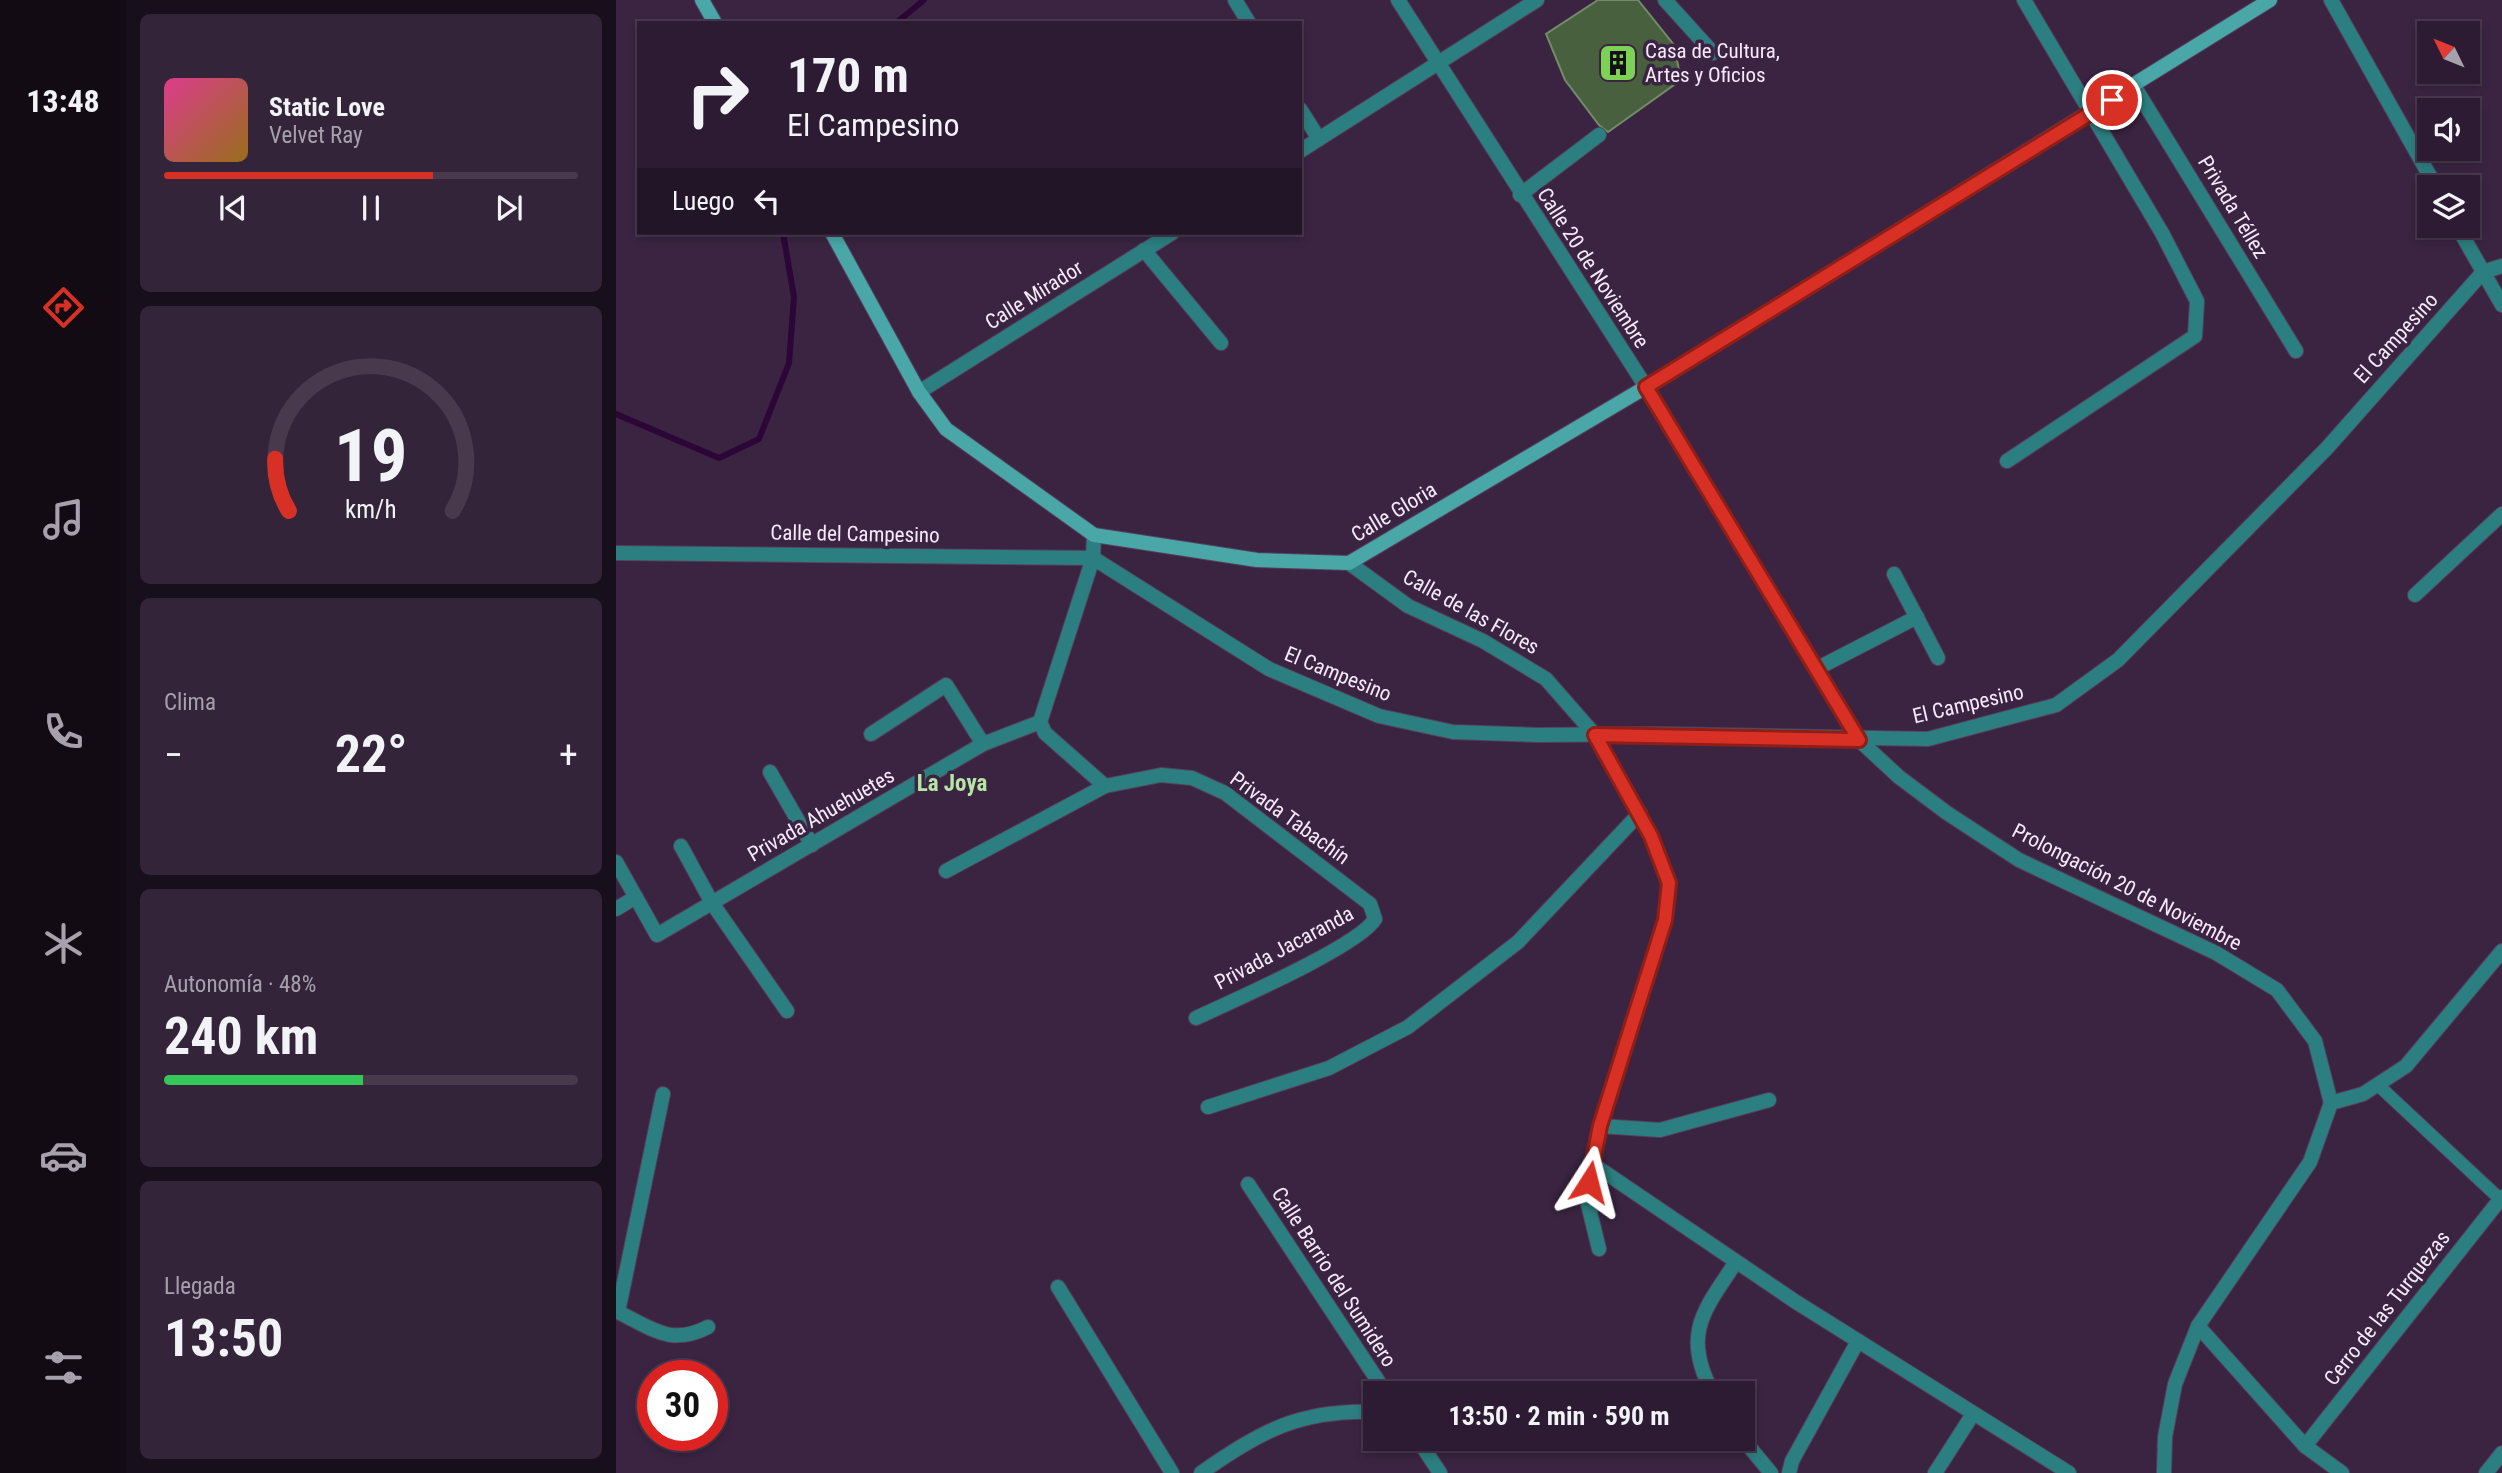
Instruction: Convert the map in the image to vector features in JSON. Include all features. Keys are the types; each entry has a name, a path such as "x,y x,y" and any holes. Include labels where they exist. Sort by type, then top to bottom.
{"main road":[{"path":"702,0 714,21"},
{"name":"Calle Gloria","path":"1094,535 1257,560 1349,563 1646,387 2090,115 2270,0"},
{"path":"837,235 919,392 946,429 1094,535"}],"street":[{"path":"1235,0 1248,21"},
{"name":"Calle 20 de Noviembre","path":"1398,0 1520,195 1646,387 1859,740"},
{"path":"1302,150 1537,0"},
{"path":"1665,0 1713,53"},
{"path":"2007,461 2195,336 2197,302 2162,233 2024,0"},
{"path":"2332,0 2429,175"},
{"name":"Privada Téllez","path":"2134,86 2295,351"},
{"path":"1302,111 1319,139"},
{"path":"1520,195 1600,135"},
{"name":"Calle Mirador","path":"919,392 1169,235"},
{"path":"2464,238 2502,305"},
{"path":"1144,250 1221,343"},
{"path":"2483,272 2502,266"},
{"name":"El Campesino","path":"1093,558 1269,669 1379,716 1453,732 1859,740 1928,738 2056,705 2118,660 2327,448 2483,272"},
{"path":"2415,595 2502,514"},
{"path":"1094,535 1093,558 1040,722 1045,733 1105,786"},
{"name":"Calle del Campesino","path":"616,553 1093,558"},
{"name":"Calle de las Flores","path":"1349,563 1408,606 1483,641 1546,678 1595,735 1640,813 1669,883 1665,920 1600,1126 1591,1163 1587,1200 1599,1249"},
{"path":"1894,574 1938,658"},
{"path":"1818,668 1917,617"},
{"path":"871,734 946,685 983,744"},
{"name":"Privada Ahuehuetes","path":"636,897 657,935 983,744 1040,722"},
{"name":"Prolongación 20 de Noviembre","path":"1859,740 1899,777 1947,813 2019,860 2216,953 2277,990 2315,1041 2331,1103"},
{"path":"770,772 812,845"},
{"name":"Privada Tabachín","path":"946,872 1105,786 1161,775 1192,778 1225,793 1370,904"},
{"path":"1208,1107 1329,1068 1408,1027 1518,942 1640,813"},
{"path":"681,846 712,903 787,1011"},
{"path":"616,862 636,897 616,909"},
{"name":"Privada Jacaranda","path":"1196,1018 1345,944 1370,927 1375,919 1370,904"},
{"path":"2164,1473 2165,1437 2175,1384 2198,1326 2310,1162 2331,1103 2363,1094 2406,1066 2502,951"},
{"path":"2378,1085 2501,1199"},
{"path":"663,1094 617,1311 661,1333 689,1337 708,1327"},
{"path":"1600,1126 1660,1130 1769,1100"},
{"path":"1591,1163 1736,1262 2069,1473"},
{"name":"Calle Barrio del Sumidero","path":"1248,1184 1378,1381"},
{"name":"Cerro de las Turquezas","path":"2305,1446 2501,1199"},
{"path":"1707,1381 1697,1343 1701,1314 1736,1262"},
{"path":"1058,1287 1172,1473"},
{"path":"2198,1326 2305,1446 2342,1473"},
{"path":"1789,1473 1792,1461 1858,1341"},
{"path":"1201,1473 1241,1444 1292,1419 1363,1411"},
{"path":"1936,1473 1973,1414"},
{"path":"1426,1451 1440,1473"},
{"path":"1753,1451 1771,1473"},
{"path":"2486,1473 2502,1453"}],"building":[{"name":"Casa de Cultura, Artes y Oficios","path":"1598,0 1638,0 1674,45 1681,80 1608,132 1599,125 1565,80 1546,34"}],"waterway":[{"path":"898,21 924,0"},
{"path":"616,414 719,458 759,439 789,363 794,297 783,235"}],"place":[{"name":"Casa de Cultura, Artes y Oficios","path":"1618,63"}],"district":[{"name":"La Joya","path":"952,783"}],"route":[{"path":"1589,1182 1600,1126 1665,920 1669,883 1651,836 1595,735 1859,740 1646,387 2112,100"}]}
